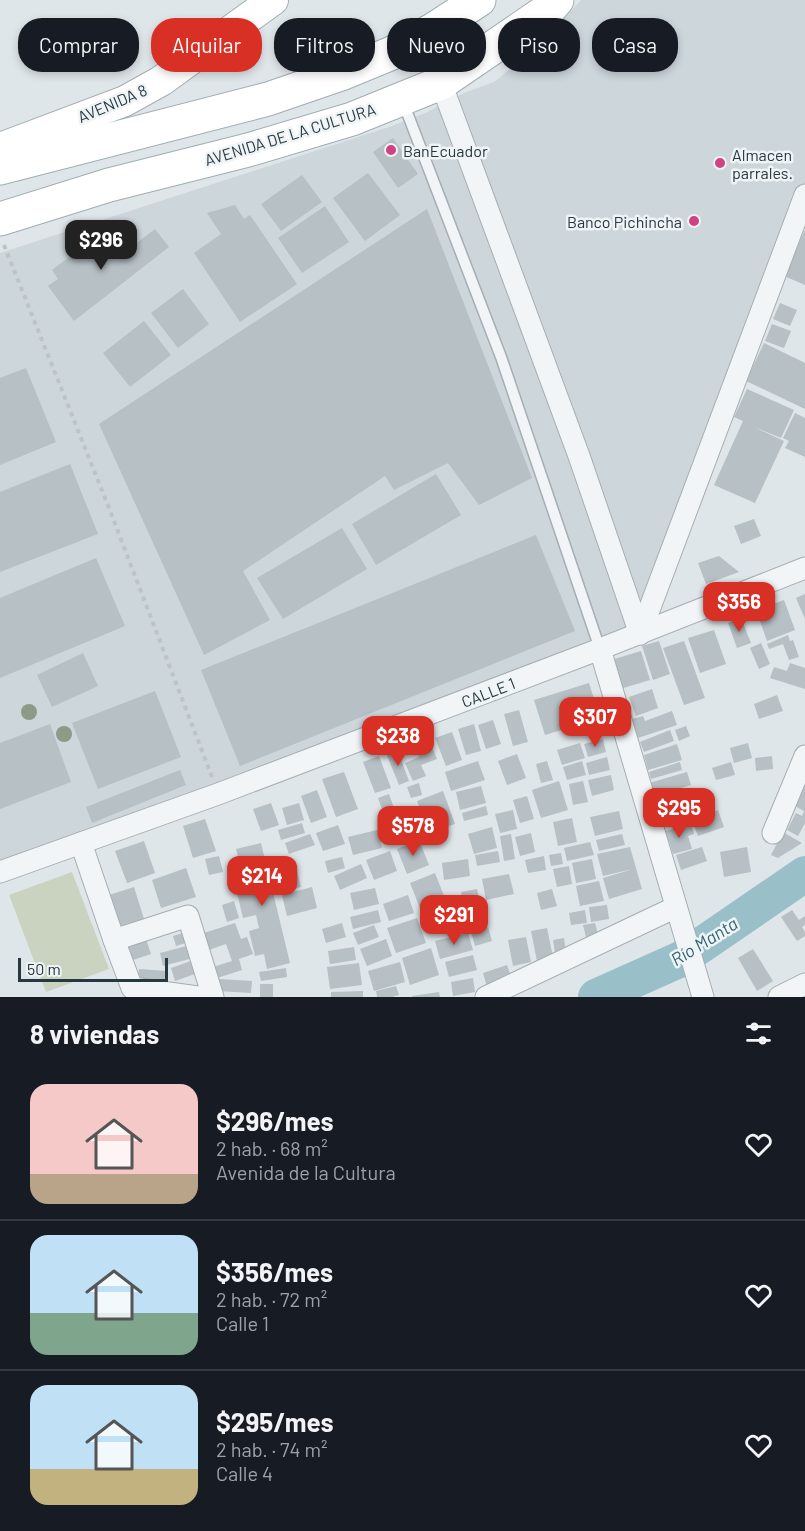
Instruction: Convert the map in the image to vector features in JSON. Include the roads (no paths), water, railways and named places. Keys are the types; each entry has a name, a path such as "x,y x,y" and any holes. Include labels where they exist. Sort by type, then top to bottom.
{"main road":[{"path":"0,168 268,99 341,74 392,53 479,0"},
{"name":"AVENIDA DE LA CULTURA","path":"0,219 109,184 248,150 352,119 441,83 549,9 557,0"},
{"path":"104,140 121,148 126,160 124,172 120,178 109,184"}],"street":[{"name":"AVENIDA 8","path":"0,148 125,100 161,81 273,0"},
{"path":"441,83 579,456 640,634"},
{"path":"640,634 805,195"},
{"name":"CALLE 1","path":"0,872 218,794 640,634 805,568"},
{"path":"600,649 702,994"},
{"path":"773,833 805,756"},
{"path":"81,843 132,988 198,997"},
{"path":"486,997 679,915"},
{"path":"114,940 188,916 213,997"},
{"path":"779,997 805,984"}],"lane":[{"path":"402,99 501,357 600,649"}],"waterway":[{"name":"Río Manta","path":"596,997 681,959 805,874"}],"place":[{"name":"BanEcuador","path":"391,150"},
{"name":"Almacen parrales.","path":"720,163"},
{"name":"Banco Pichincha","path":"694,221"}]}
